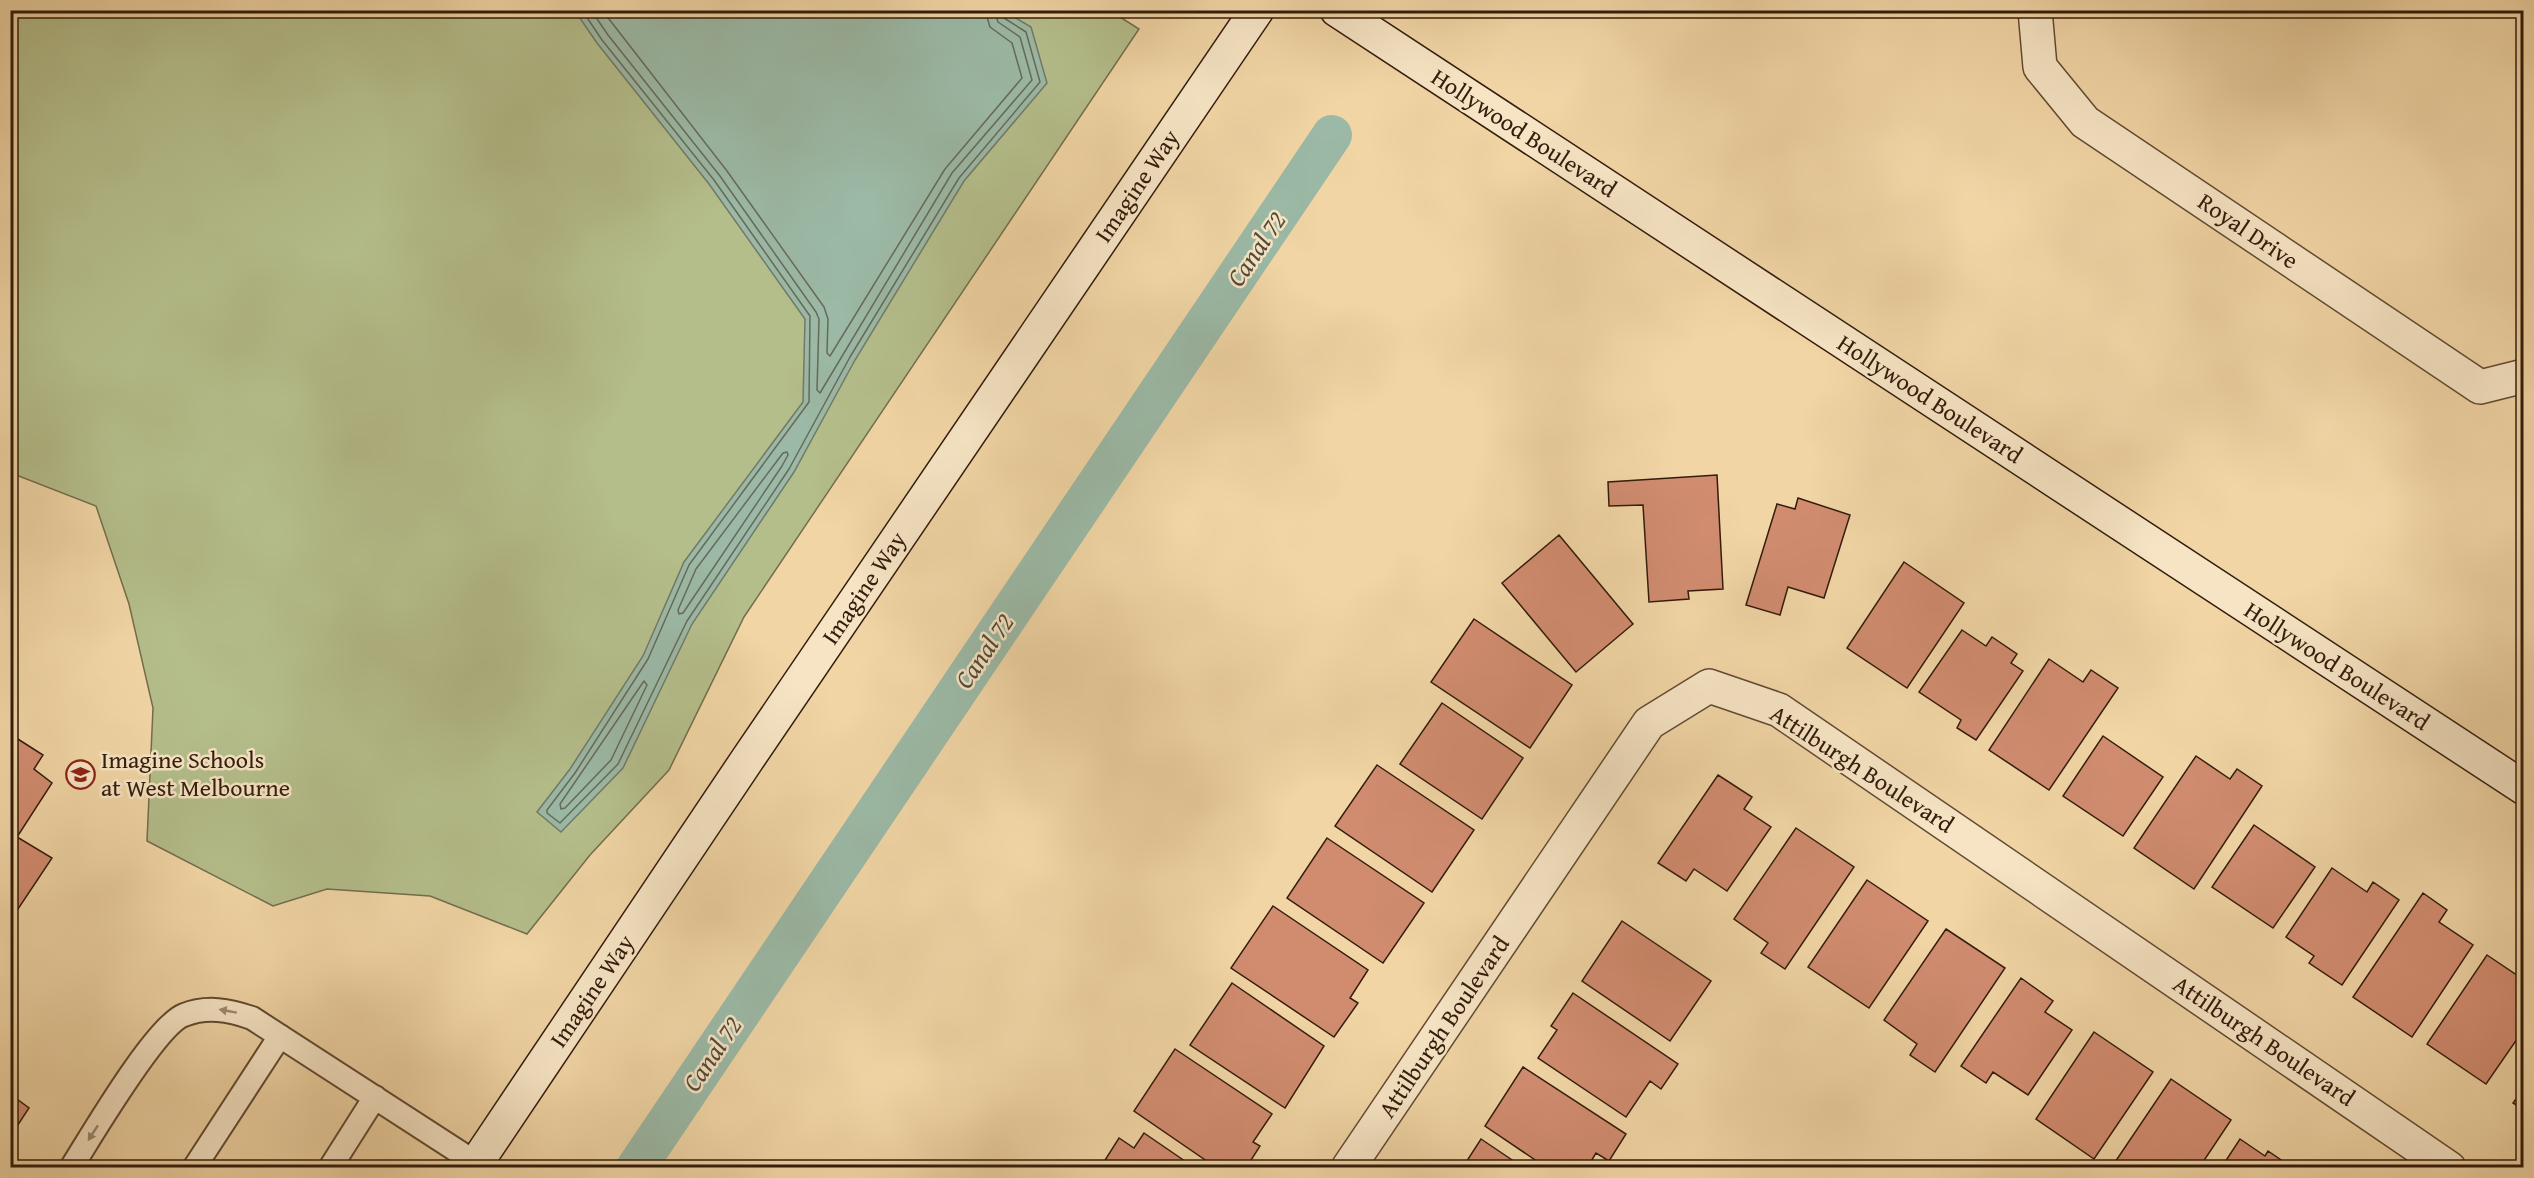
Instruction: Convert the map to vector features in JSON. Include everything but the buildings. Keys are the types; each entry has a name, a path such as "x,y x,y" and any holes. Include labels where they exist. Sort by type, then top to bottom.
{"street":[{"name":"Imagine Way","path":"475,1165 747,759 1257,10"},
{"name":"Hollywood Boulevard","path":"1337,10 2523,788"},
{"name":"Royal Drive","path":"2035,10 2040,67 2085,122 2480,387 2523,376"},
{"name":"Attilburgh Boulevard","path":"1348,1167 1649,723 1709,686 1779,710 2429,1162"}],"lane":[{"path":"71,1167 141,1060 164,1030 182,1015 207,1009 229,1010 252,1017 475,1165"},
{"path":"194,1167 280,1036"},
{"path":"330,1167 375,1097"}],"green space":[{"path":"1109,10 1139,29 744,617 669,770 590,855 527,934 430,896 327,889 273,906 147,841 153,708 129,604 96,506 11,473 10,11"}],"water":[{"path":"575,11 1004,11 1031,27 1047,83 964,181 855,360 794,472 692,624 623,768 561,832 537,812 570,769 643,656 684,562 803,402 805,319 709,184 597,43"}],"waterway":[{"name":"Canal 72","path":"636,1168 1332,135"}],"place":[{"name":"Imagine Schools at West Melbourne","path":"80,774"}]}
